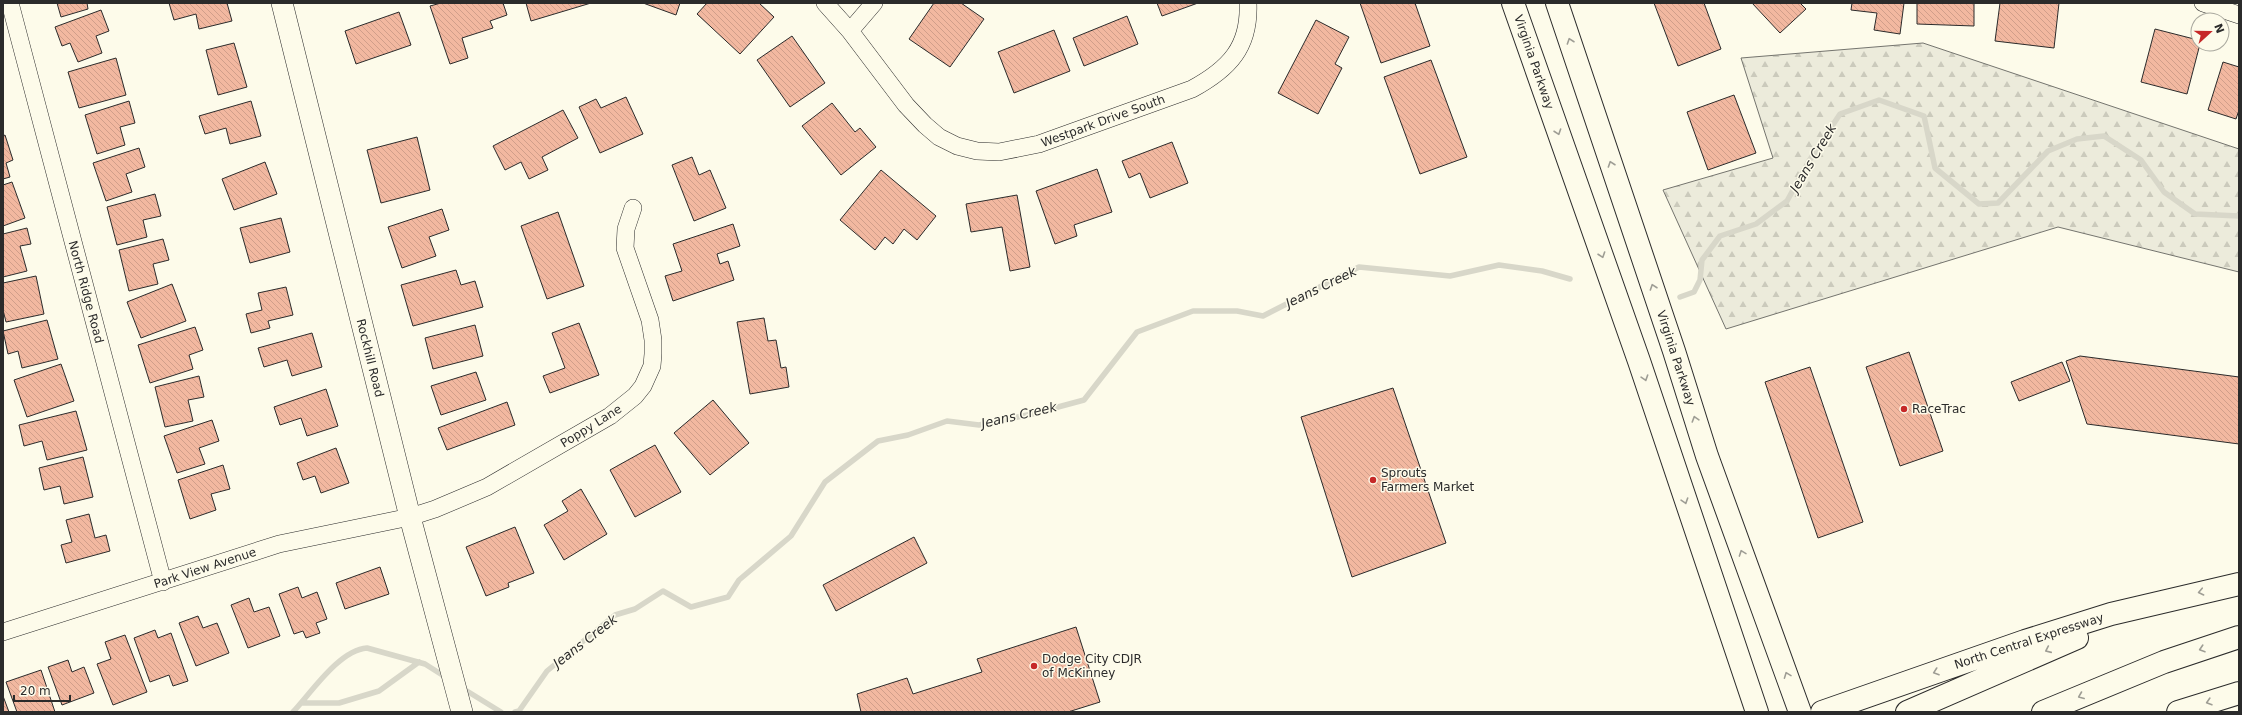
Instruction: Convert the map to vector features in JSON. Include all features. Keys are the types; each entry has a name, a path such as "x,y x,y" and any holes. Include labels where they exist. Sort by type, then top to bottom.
{"main road":[{"name":"Virginia Parkway","path":"1513,3 1639,361 1757,712"},
{"name":"Virginia Parkway","path":"1557,3 1674,351 1707,456 1800,712"},
{"name":"North Central Expressway","path":"1822,712 2025,641 2160,601 2239,584"},
{"path":"1907,712 2160,601"},
{"path":"2043,712 2164,662 2239,637"},
{"path":"2178,712 2239,693"}],"street":[{"name":"North Ridge Road","path":"10,3 163,582"},
{"name":"Rockhill Road","path":"282,3 410,518 462,712"},
{"name":"Westpark Drive South","path":"825,3 850,31 906,104 939,137 956,146 977,151 999,152 1060,138 1192,89 1206,81 1220,72 1237,52 1243,40 1248,19 1248,3"},
{"path":"850,31 874,3"},
{"path":"2203,3 2222,6 2239,15"},
{"name":"Poppy Lane","path":"410,518 466,497 508,476 610,416 635,396 643,386 652,366 654,340 650,320 625,248 626,229 633,208"},
{"name":"Park View Avenue","path":"3,632 279,544 410,518"}],"green space":[{"path":"1923,43 2239,149 2239,272 2058,227 1726,329 1663,190 1773,158 1741,58"}],"building":[{"path":"57,3 87,3 88,9 61,17"},
{"path":"169,3 227,3 232,21 199,29 196,14 174,20"},
{"path":"441,3 503,3 507,15 490,21 493,28 462,38 468,58 450,64 430,6"},
{"path":"526,3 591,3 531,21"},
{"path":"643,3 680,3 676,15"},
{"path":"707,3 759,3 774,17 740,54 697,14"},
{"path":"934,3 961,3 984,19 950,67 909,39"},
{"path":"1157,3 1198,3 1162,16"},
{"path":"1360,3 1415,3 1430,46 1381,63"},
{"path":"1654,3 1704,3 1721,49 1678,66"},
{"path":"1752,3 1800,3 1806,9 1780,33"},
{"path":"1852,3 1904,3 1900,34 1874,30 1877,13 1851,10"},
{"path":"1917,3 1974,3 1974,26 1917,24"},
{"path":"2000,3 2059,3 2054,48 1995,41"},
{"path":"101,10 109,31 96,36 102,53 78,62 70,43 62,46 55,27"},
{"path":"399,12 411,45 356,64 345,31"},
{"path":"1127,16 1138,44 1084,66 1073,38"},
{"path":"1316,20 1349,37 1335,64 1342,68 1318,114 1278,93"},
{"path":"2155,29 2190,38 2190,52 2198,52 2187,94 2141,82"},
{"path":"1054,30 1070,71 1014,93 998,52"},
{"path":"792,36 825,83 790,107 757,60"},
{"path":"234,43 247,87 218,95 206,50"},
{"path":"116,58 126,95 79,108 68,72"},
{"path":"1431,60 1467,157 1420,174 1384,77"},
{"path":"2223,62 2239,67 2239,110 2236,119 2208,110"},
{"path":"1734,95 1756,153 1708,170 1687,112"},
{"path":"626,97 643,134 600,153 579,107 596,99 601,108"},
{"path":"129,101 135,123 120,127 125,145 97,154 85,115"},
{"path":"251,101 261,136 230,144 226,128 205,134 199,116"},
{"path":"832,103 855,132 860,128 876,147 841,175 802,126"},
{"path":"563,110 578,138 542,157 548,170 529,179 521,162 505,170 493,146"},
{"path":"5,135 13,160 6,163 10,177 3,179 3,136"},
{"path":"417,137 430,190 381,203 367,150"},
{"path":"1172,142 1188,183 1150,198 1140,173 1129,178 1122,161"},
{"path":"139,148 145,167 126,174 132,192 106,201 93,163"},
{"path":"692,157 699,175 710,170 726,208 694,221 672,165"},
{"path":"265,162 277,194 234,210 222,179"},
{"path":"1097,169 1112,212 1074,225 1077,236 1055,244 1036,191"},
{"path":"881,170 936,216 917,240 904,229 893,244 885,237 875,250 840,220"},
{"path":"12,182 25,218 3,226 3,185"},
{"path":"155,194 161,216 143,220 147,237 117,245 107,207"},
{"path":"1017,195 1030,267 1010,271 1002,227 971,232 966,204"},
{"path":"442,209 449,230 429,237 436,256 402,268 388,227"},
{"path":"558,212 584,286 547,299 521,226"},
{"path":"281,218 290,252 250,263 240,228"},
{"path":"733,224 740,246 717,254 720,264 728,261 734,280 673,301 665,276 682,271 673,244"},
{"path":"27,228 31,244 20,246 27,271 3,277 3,234"},
{"path":"163,239 169,260 153,264 158,284 129,291 119,250"},
{"path":"456,270 461,285 475,281 483,307 413,326 401,285"},
{"path":"36,276 44,314 6,322 3,310 3,283"},
{"path":"172,284 186,321 141,338 127,302"},
{"path":"286,287 293,315 268,321 270,328 251,333 246,314 262,310 258,293"},
{"path":"764,318 768,341 776,340 781,368 786,367 789,387 750,394 737,322"},
{"path":"47,320 58,359 22,368 18,351 8,354 3,331"},
{"path":"579,323 599,375 550,393 543,376 565,368 552,333"},
{"path":"475,325 483,356 433,369 425,338"},
{"path":"195,327 203,350 189,355 193,369 150,383 138,345"},
{"path":"312,333 322,367 292,376 287,360 264,367 258,348"},
{"name":"RaceTrac","path":"1909,352 1943,451 1900,466 1866,367"},
{"path":"2080,356 2239,377 2239,444 2087,424 2066,361"},
{"path":"2062,362 2070,381 2019,401 2011,382"},
{"path":"61,364 74,401 27,417 14,380"},
{"path":"1810,367 1863,522 1818,538 1765,382"},
{"path":"476,372 486,400 441,415 431,386"},
{"path":"199,376 204,397 188,400 193,421 165,427 155,387"},
{"name":"Sprouts Farmers Market","path":"1393,388 1446,543 1352,577 1301,417"},
{"path":"326,389 338,426 307,436 301,418 280,425 274,407"},
{"path":"713,400 749,443 710,475 674,433"},
{"path":"507,402 515,425 447,450 438,428"},
{"path":"76,411 87,450 47,460 42,441 24,446 19,425"},
{"path":"212,420 219,441 199,448 205,464 177,473 164,436"},
{"path":"655,445 681,492 635,517 610,470"},
{"path":"336,448 349,483 321,493 315,476 303,480 297,463"},
{"path":"83,457 93,497 64,504 60,486 44,490 39,468"},
{"path":"223,465 230,489 211,494 216,510 190,519 178,480"},
{"path":"581,489 607,534 564,560 544,525 568,511 562,501"},
{"path":"89,514 95,538 106,535 110,551 66,563 61,545 72,542 66,520"},
{"path":"515,527 534,573 508,583 509,587 486,596 466,547"},
{"path":"914,537 927,563 836,611 823,585"},
{"path":"380,567 389,594 345,609 336,583"},
{"path":"298,587 302,598 317,592 327,619 316,623 320,633 306,638 303,631 294,634 279,594"},
{"path":"249,598 254,612 269,607 280,636 248,648 231,605"},
{"path":"198,616 203,628 217,623 229,653 196,666 179,623"},
{"name":"Dodge City CDJR of McKinney","path":"1076,627 1100,702 1068,712 861,712 857,694 907,678 913,694 982,672 977,659"},
{"path":"155,630 158,638 171,633 188,681 173,686 169,675 150,682 134,638"},
{"path":"125,635 147,692 113,705 97,664 111,659 105,642"},
{"path":"68,660 72,672 84,667 94,693 62,705 48,667"},
{"path":"41,670 55,712 17,712 6,682"},
{"path":"3,696 9,712 3,712"}],"waterway":[{"name":"Jeans Creek","path":"1680,297 1694,292 1700,280 1702,260 1720,236 1756,224 1787,201 1809,161 1840,114 1879,100 1924,116 1935,168 1979,204 1998,203 2048,151 2077,139 2104,136 2141,160 2164,192 2195,214 2239,216"},
{"name":"Jeans Creek","path":"515,712 519,711 547,671 615,615 635,609 663,591 691,607 728,597 739,580 791,536 825,482 878,441 908,435 947,421 979,425 1032,414 1084,400 1137,332 1193,311 1237,311 1263,316 1359,267 1450,276 1499,265 1542,271 1570,279"},
{"name":"Jeans Creek","path":"293,712 336,664 346,656 367,648 425,664 447,678"},
{"path":"301,703 339,703 379,691 419,662"},
{"name":"Jeans Creek","path":"462,688 501,712"}],"place":[{"name":"RaceTrac","path":"1904,409"},
{"name":"Sprouts Farmers Market","path":"1373,480"},
{"name":"Dodge City CDJR of McKinney","path":"1034,666"}]}
